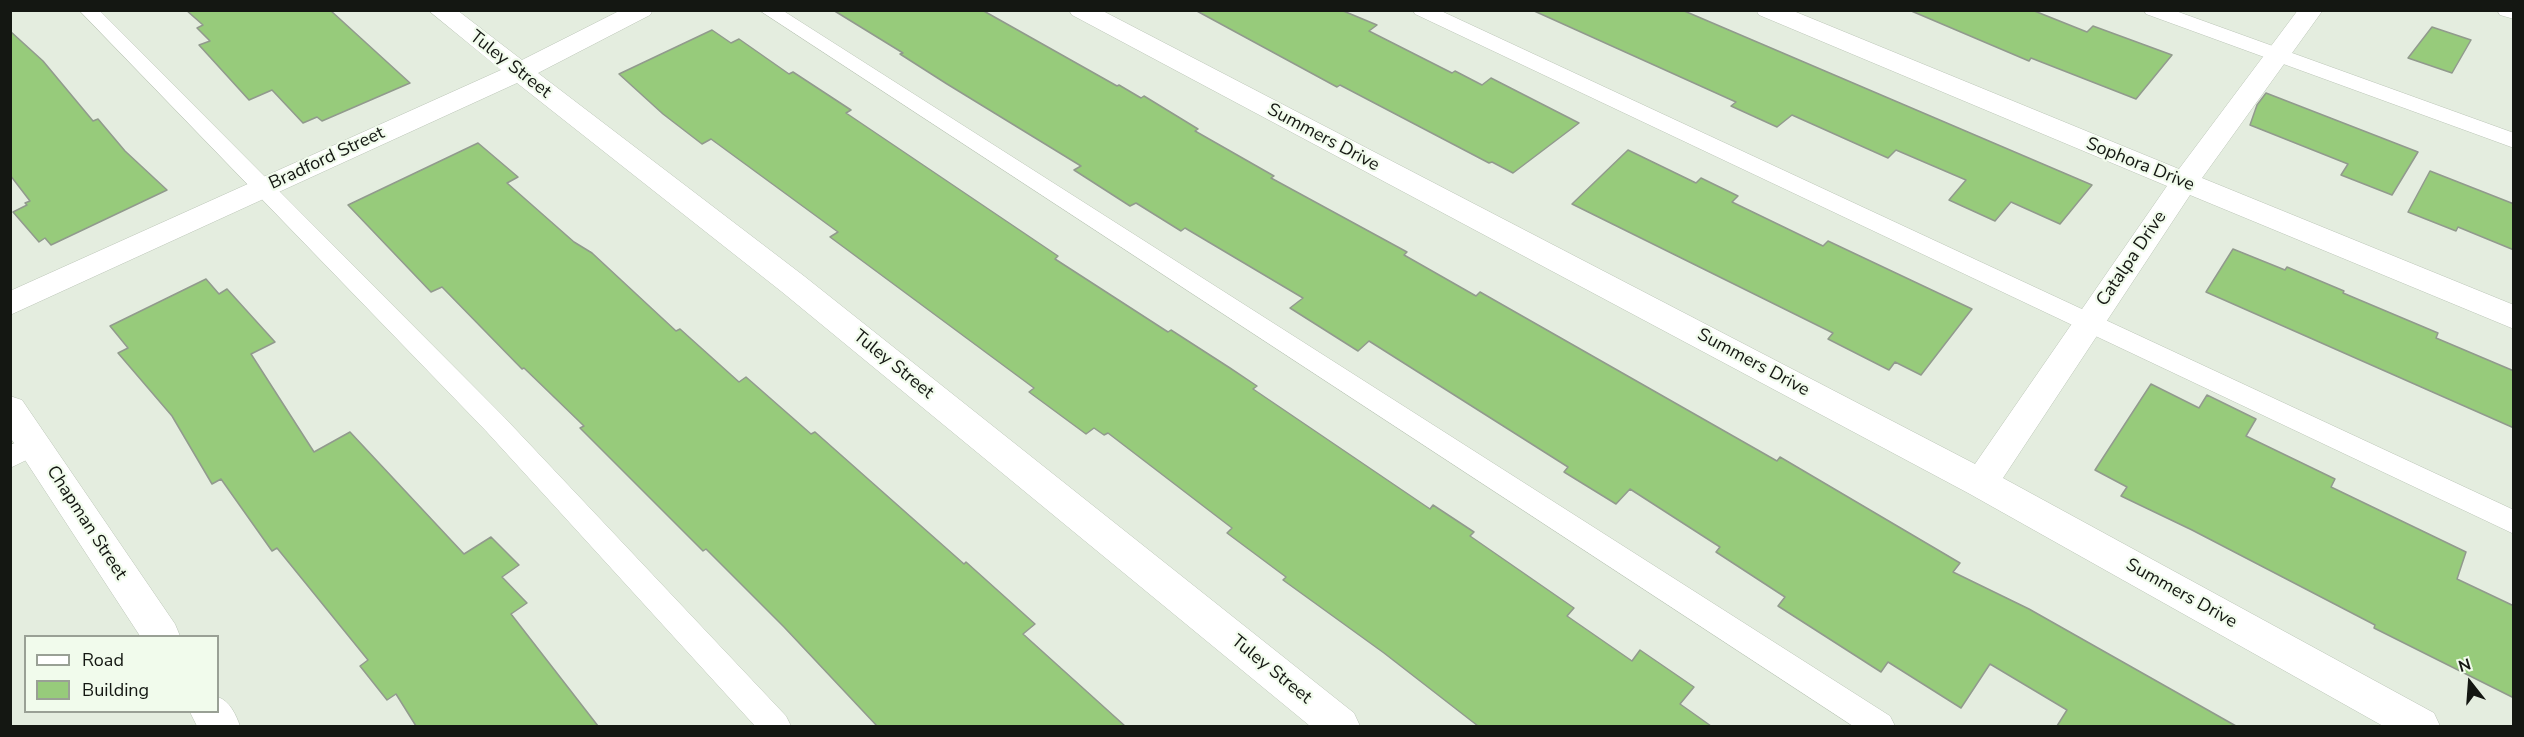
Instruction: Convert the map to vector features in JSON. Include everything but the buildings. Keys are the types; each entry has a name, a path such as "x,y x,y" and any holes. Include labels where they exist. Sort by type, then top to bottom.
{"street":[{"name":"Tuley Street","path":"440,10 793,284 1340,726"},
{"name":"Bradford Street","path":"10,304 519,72 641,10"},
{"name":"Summers Drive","path":"1081,10 1981,483 2420,726"},
{"name":"Sophora Drive","path":"1768,10 2182,183 2514,318"},
{"name":"Catalpa Drive","path":"1981,483 2182,183 2311,10"},
{"path":"2509,10 2514,12"},
{"name":"Chapman Street","path":"10,409 22,452 160,635"},
{"path":"211,713 220,726"}],"lane":[{"path":"88,10 495,424 775,726"},
{"path":"768,10 1879,726"},
{"path":"1422,10 2514,524"},
{"path":"2153,10 2514,141"}]}
